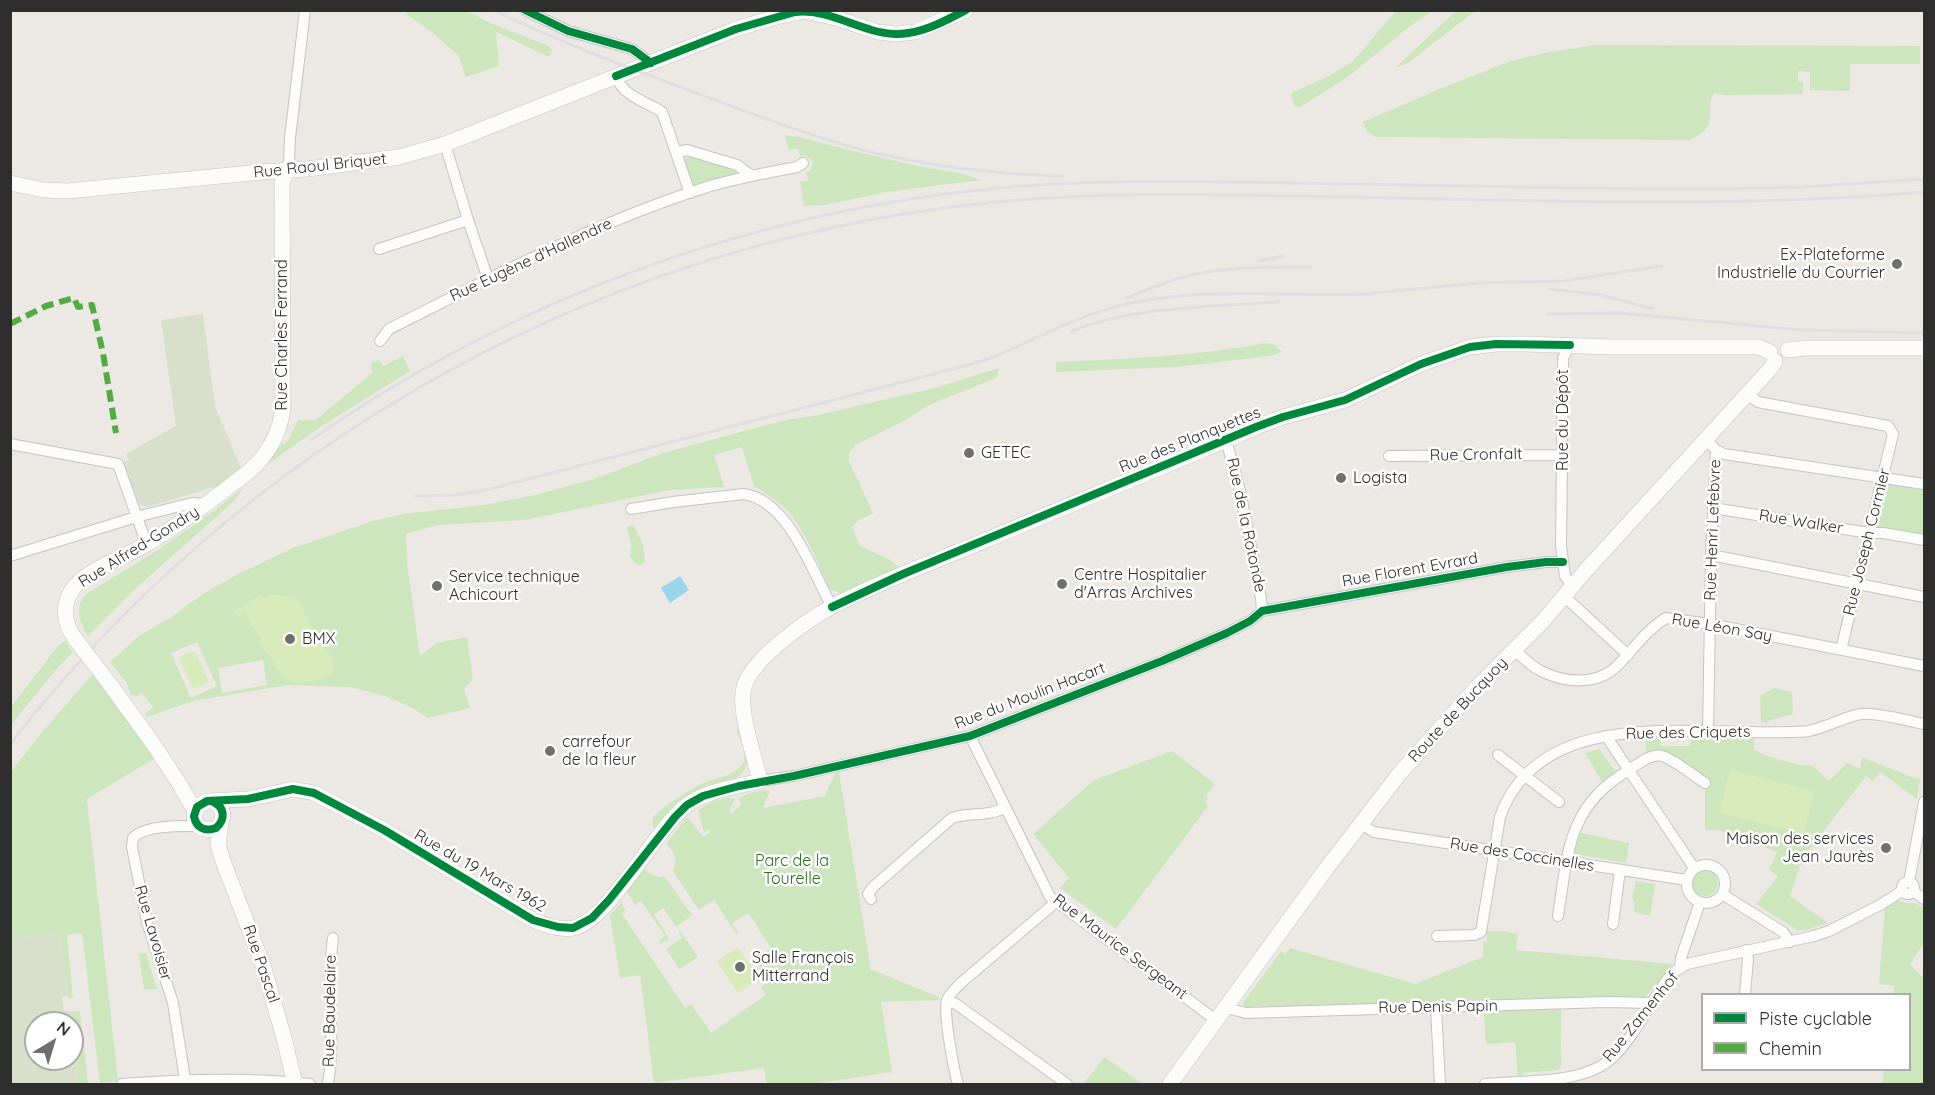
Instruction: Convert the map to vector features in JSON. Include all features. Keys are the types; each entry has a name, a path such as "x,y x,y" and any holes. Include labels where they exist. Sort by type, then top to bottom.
{"street":[{"path":"286,171 289,161 305,10"},
{"path":"525,10 568,31 632,49 651,63"},
{"name":"Rue Raoul Briquet","path":"10,183 44,190 68,191 286,171 399,157 445,144 736,29 795,12 821,14 878,32 896,34 915,32 966,10"},
{"path":"616,76 626,92 662,112 690,193"},
{"path":"445,144 488,279"},
{"path":"677,152 687,150 737,165 752,176"},
{"name":"Rue Eugène d'Hallendre","path":"380,341 389,329 589,231 690,193 752,176 797,167 803,163"},
{"name":"Rue Charles Ferrand","path":"207,504 260,460 273,442 281,423 283,404 282,184 286,171"},
{"path":"380,249 468,220"},
{"name":"Rue du Dépôt","path":"1773,356 1772,346 1776,343 1785,345 1788,350 1836,347 1924,348"},
{"name":"Rue des Planquettes","path":"760,781 743,706 742,693 749,676 766,655 832,607 903,574 1283,417 1345,400 1421,364 1470,347 1526,344 1570,345"},
{"name":"Rue du Dépôt","path":"1568,591 1561,546 1563,358 1570,345 1760,347 1773,356"},
{"name":"Route de Bucquoy","path":"1170,1084 1360,824 1400,773 1479,685 1543,621 1568,591 1711,445 1747,394 1771,368 1773,356"},
{"name":"Rue Joseph Cormier","path":"1747,394 1758,402 1888,426 1893,434 1841,650"},
{"name":"Rue de la Rotonde","path":"1226,440 1240,491 1262,598 1262,611"},
{"path":"10,444 118,464 147,544"},
{"path":"1711,445 1724,454 1924,484"},
{"name":"Rue Henri Lefebvre","path":"1708,731 1713,508 1711,445"},
{"name":"Rue Cronfalt","path":"1389,456 1562,455"},
{"path":"631,510 673,502 744,494 755,496 776,510 789,528 832,607"},
{"path":"10,556 136,517 192,503 207,504"},
{"name":"Rue Alfred-Gondry","path":"109,683 66,625 68,599 74,588 91,574 147,544 207,504"},
{"name":"Rue Walker","path":"1713,508 1924,540"},
{"path":"1711,555 1924,597"},
{"name":"Rue Florent Evrard","path":"1262,611 1507,567 1563,562"},
{"path":"1568,591 1628,655"},
{"name":"Rue du Moulin Hacart","path":"760,781 805,774 970,735 1162,661 1242,625 1262,611"},
{"name":"Rue Léon Say","path":"1514,650 1541,671 1567,680 1582,681 1605,676 1656,624 1666,618 1710,624 1924,666"},
{"name":"Rue Pascal","path":"109,683 180,785 194,822 218,845"},
{"name":"Rue des Criquets","path":"1437,936 1474,935 1481,932 1500,817 1505,803 1516,785 1541,762 1574,744 1606,736 1646,731 1754,733 1808,731 1861,714 1924,724"},
{"name":"Rue Maurice Sergeant","path":"970,735 1050,897 1222,1014"},
{"path":"1606,736 1694,868"},
{"path":"1498,755 1559,802"},
{"path":"1558,916 1573,830 1596,796 1609,783 1649,758 1661,756 1705,783"},
{"name":"Rue du 19 Mars 1962","path":"210,801 248,799 293,789 314,793 384,830 533,920 558,927 573,928 592,918 609,900 687,805 712,793 760,781"},
{"name":"Rue Pascal","path":"180,785 197,797 210,801"},
{"name":"Rue du 19 Mars 1962","path":"222,820 248,799"},
{"path":"210,801 220,807 222,820 213,830 194,822 200,804 210,801"},
{"path":"1924,802 1908,888 1924,900"},
{"path":"871,899 868,894 873,887 952,818 962,814 990,813 1005,807"},
{"name":"Rue Pascal","path":"222,820 218,845 263,965 285,1038 294,1084"},
{"name":"Rue Lavoisier","path":"185,1080 173,1003 147,922 132,847 133,838 141,832 194,822"},
{"name":"Rue des Coccinelles","path":"1360,824 1374,832 1687,880"},
{"path":"1707,864 1721,871 1725,880 1724,890 1714,901 1700,902 1695,900 1688,891 1687,880 1694,868 1707,864"},
{"path":"1613,924 1620,870"},
{"name":"Rue Zamenhof","path":"1485,1084 1571,1081 1589,1073 1613,1057 1625,1043 1674,972 1699,960 1790,942 1829,931 1908,888"},
{"path":"1722,894 1783,932 1790,942"},
{"path":"958,1084 947,1019 947,1000 962,982 1056,902"},
{"path":"1680,969 1681,958 1700,902"},
{"name":"Rue Baudelaire","path":"328,1084 333,938"},
{"path":"1745,993 1748,959 1746,950"},
{"path":"947,1000 957,1004 1067,1084"},
{"name":"Rue Denis Papin","path":"1222,1014 1606,1002 1651,1003"},
{"path":"1436,1008 1440,1084"},
{"path":"122,1084 256,1079 310,1084"}],"green space":[{"path":"407,11 466,11 549,46 552,50 549,57 496,32 499,66 466,77 458,55 406,14"},
{"path":"1396,11 1432,11 1349,76 1300,107 1294,106 1291,93 1331,75 1353,61"},
{"path":"1456,11 1475,11 1408,63 1395,68"},
{"path":"1595,45 1920,46 1920,64 1850,64 1850,91 1810,90 1810,72 1798,71 1798,81 1803,82 1803,94 1724,95 1714,93 1711,100 1709,124 1699,135 1689,140 1376,137 1367,132 1363,122 1511,61"},
{"path":"785,135 981,180 886,192 825,205 804,206 800,182 808,181 806,172 811,169 812,160 804,155 800,157 798,148 789,150"},
{"path":"691,156 736,170 736,175 696,187 692,184 684,161"},
{"path":"203,314 215,406 241,468 218,486 147,507 138,503 124,462 129,460 126,454 176,426 161,320"},
{"path":"1266,343 1275,345 1282,352 1270,356 1176,367 1056,372 1056,362 1188,354"},
{"path":"403,356 410,371 320,427 267,465 279,446 288,441 298,420 316,420 372,373 371,363 379,360 383,366"},
{"path":"999,368 996,378 929,405 904,421 855,445 849,453 849,461 873,513 859,520 852,527 860,546 890,560 899,567 843,594 830,589 806,538 788,511 754,486 742,447 714,455 724,487 670,490 525,520 437,525 406,534 407,562 420,656 436,643 467,637 473,679 464,689 470,708 428,718 413,708 385,696 350,687 288,685 193,701 147,717 145,714 153,707 142,693 135,697 131,694 126,682 110,662 140,635 238,574 293,548 373,521 403,514 484,505 535,495 594,479 663,453 785,420 813,416 935,388","holes":["275,595 296,599 284,677 260,642 261,639 246,614 261,599","197,642 217,686 191,698 171,653","263,660 267,685 222,693 218,668"]},
{"path":"1887,484 1924,490 1924,536 1875,526"},
{"path":"244,487 234,501 134,590 88,636 79,615 80,604 86,594 158,550"},
{"path":"634,526 643,544 645,561 641,565 635,563 630,557 631,544 627,527"},
{"name":"BMX","path":"261,595 261,599 280,595 299,601 318,638 333,659 335,667 330,676 311,681 292,682 279,671 259,641 261,639 246,615 244,613 233,615 234,611"},
{"path":"65,641 73,652 11,725 11,707 57,647"},
{"path":"195,651 209,682 193,689 179,658"},
{"path":"93,674 160,755 87,799 118,1081 100,1083 82,933 67,935 73,998 68,998 60,933 11,939 10,773 42,732"},
{"path":"1774,688 1792,692 1793,714 1767,723 1761,722 1760,696"},
{"path":"739,727 748,761 744,771 735,779 705,786 689,794 672,808 655,830 653,819 669,804 701,784 730,774 739,768 745,755 737,732"},
{"path":"1754,737 1754,750 1770,757 1813,766 1829,781 1847,763 1860,769 1862,757 1920,779 1917,799 1880,772 1873,781 1866,776 1803,858 1790,896 1828,923 1807,930 1797,930 1756,904 1778,876 1769,870 1777,852 1718,830 1705,830 1705,783 1669,760 1646,754 1646,738 1661,738 1661,746 1690,746 1691,738"},
{"path":"1599,749 1615,771 1602,782 1585,753"},
{"path":"1172,751 1215,784 1206,796 1208,797 1205,802 1208,806 1116,929 1060,888 1069,878 1033,834 1094,780"},
{"path":"1730,770 1815,791 1804,834 1719,813"},
{"name":"Parc de la Tourelle","path":"839,772 871,971 939,997 939,1000 881,1002 892,1072 813,1084 767,1084 764,1068 654,1083 640,975 620,978 610,915 623,901 622,905 626,910 622,914 685,1008 691,1004 711,1033 766,995 761,987 766,983 757,970 760,967 755,960 771,948 748,913 732,923 739,934 737,935 714,900 699,910 673,871 675,856 666,844 687,817 704,837 711,832 709,829 704,832 698,810 721,799 735,799 729,811 732,814 741,804 739,799 758,791 770,791 763,808 825,796 835,773"},
{"path":"1576,832 1629,843 1626,863 1575,854 1573,848"},
{"path":"645,869 656,876 664,876 692,915 677,926 698,957 679,969 666,949 682,938 680,932 663,908 654,914 669,939 660,944 660,940 665,936 641,901 635,905 627,891"},
{"path":"1705,870 1714,874 1718,883 1714,892 1705,896 1696,892 1692,883 1696,874"},
{"path":"1636,881 1655,884 1650,916 1634,912 1635,903 1632,898"},
{"path":"1897,901 1917,904 1924,909 1924,943 1910,964 1924,979 1924,1084 1882,1084 1884,1071 1911,1071 1911,993 1894,993 1894,986 1879,984 1885,909"},
{"path":"1487,931 1518,934 1516,950 1673,964 1644,998 1244,1007 1243,1003 1281,951 1285,954 1290,948 1415,984 1483,957 1483,942 1487,942"},
{"path":"60,933 68,996 62,997 64,1011 24,1011 24,1071 76,1071 78,1084 11,1084 11,939"},
{"path":"738,947 759,979 738,993 717,961"},
{"path":"146,953 157,989 144,990 139,954"},
{"path":"1561,1009 1562,1065 1558,1070 1523,1073 1518,1076 1515,1042 1486,1044 1484,1011"},
{"path":"84,1047 88,1083 78,1084 77,1071 84,1071"},
{"path":"1105,1057 1142,1084 1083,1084"}],"water":[{"path":"680,576 689,590 670,603 661,588"}],"railway":[{"path":"493,10 566,43 641,72 775,122 859,149 960,168 1062,176"},
{"path":"311,440 389,389 470,344 553,304 639,269 727,240 816,217 907,200 1036,185 1146,181 1719,189 1802,187 1924,179"},
{"path":"10,744 112,627 224,523 347,432 478,355 616,293 761,245 911,213 1065,197 1209,195 1689,202 1767,201 1924,192"},
{"path":"1258,261 1284,256"},
{"path":"1353,295 1478,283 1563,281 1662,266"},
{"path":"1127,298 1199,273 1247,268 1311,267"},
{"path":"1550,289 1601,295 1653,309"},
{"path":"415,496 455,495 486,490 957,368 991,358 1075,321 1123,305 1152,299 1212,294 1361,294"},
{"path":"1071,331 1147,312 1278,302"},
{"path":"1547,314 1620,313 1801,330 1924,333"}],"marked path":[{"path":"10,324 46,306 74,298 78,307 92,305 103,353 116,433"}],"cycle path":[{"path":"525,10 568,31 632,49 651,63"},
{"path":"616,76 736,29 795,12 821,14 882,33 904,34 923,30 966,10"},
{"path":"832,607 903,574 1256,427 1345,400 1421,364 1470,347 1496,344 1570,345"},
{"path":"212,801 220,806 223,817 216,828 205,829 197,824 194,816 197,807 207,801 248,799 293,789 314,793 384,830 533,920 558,927 573,928 592,918 675,817 687,805 703,796 739,786 794,776 970,736 1162,661 1227,633 1250,621 1262,611 1507,567 1563,562"}],"place":[{"name":"Ex-Plateforme Industrielle du Courrier","path":"1897,264"},
{"name":"GETEC","path":"969,453"},
{"name":"Logista","path":"1341,478"},
{"name":"Centre Hospitalier d'Arras Archives","path":"1062,584"},
{"name":"Service technique Achicourt","path":"437,586"},
{"name":"BMX","path":"290,639"},
{"name":"carrefour de la fleur","path":"550,751"},
{"name":"Maison des services Jean Jaurès","path":"1886,848"},
{"name":"Salle François Mitterrand","path":"740,967"}]}
